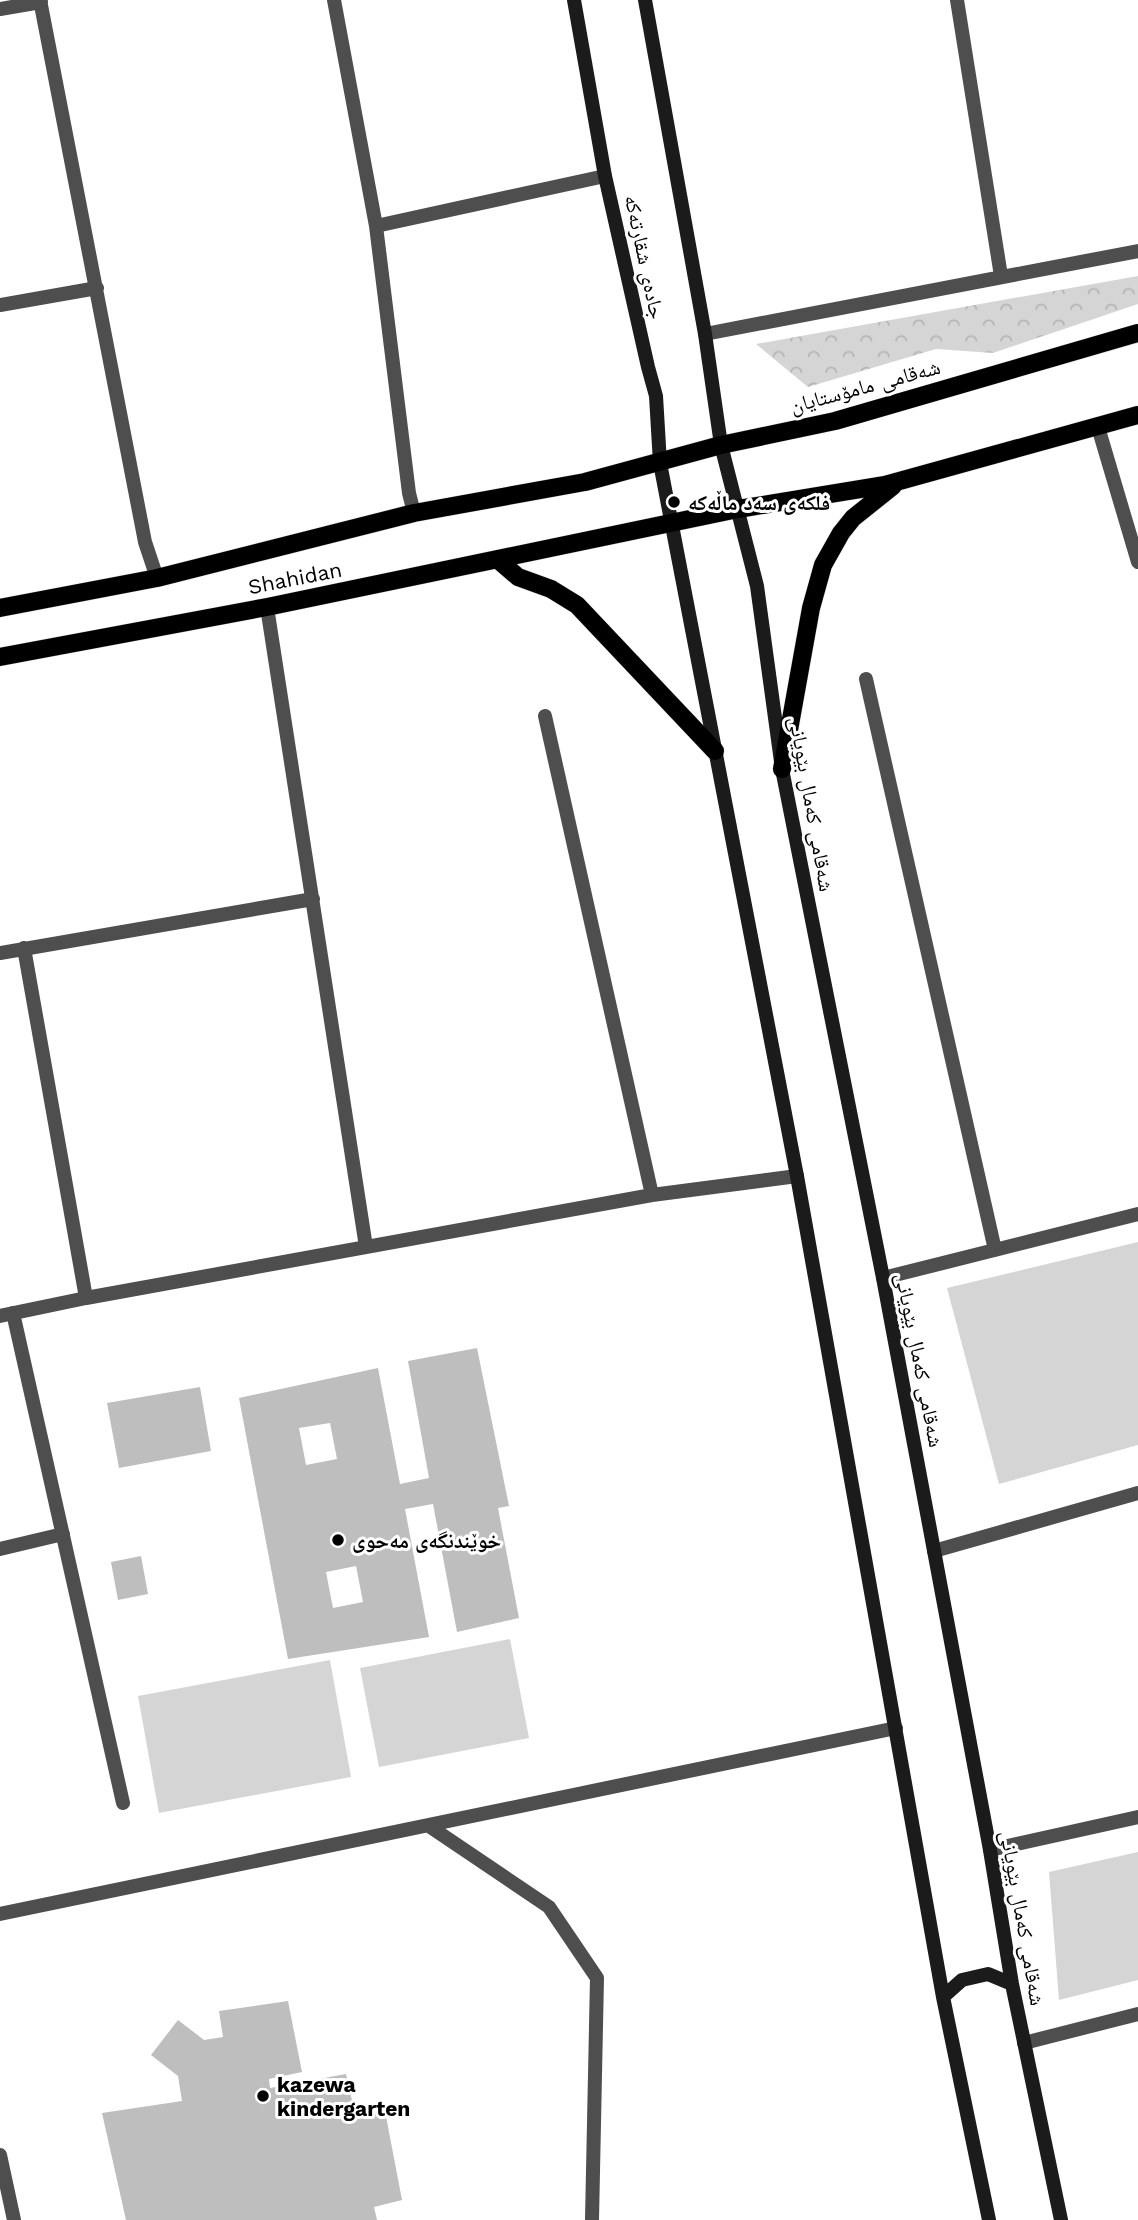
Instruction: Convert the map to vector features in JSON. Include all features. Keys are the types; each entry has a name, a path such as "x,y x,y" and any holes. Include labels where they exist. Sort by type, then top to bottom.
{"main road":[{"name":"جادەی شقارتەکە","path":"574,0 606,176 656,396 660,463 671,523"},
{"name":"جادەی شقارتەکە","path":"645,0 705,334 721,445 738,509"},
{"name":"شەقامی مامۆستایان","path":"0,608 157,578 414,513 585,482 721,445 835,421 1138,333"},
{"path":"738,509 899,482 1138,415"},
{"path":"782,769 811,608 823,565 841,533 853,519 874,499 899,482"},
{"name":"Shahidan","path":"0,657 267,607 738,509"},
{"name":"شەقامی کەمال بێویانی","path":"738,509 757,586 782,769 883,1278 990,1850 1012,1984 1061,2220"},
{"path":"671,523 797,1176 943,1997 989,2220"},
{"path":"497,559 518,577 551,589 577,605 715,751"},
{"path":"943,1997 962,1980 988,1974 1012,1984"}],"street":[{"path":"334,0 376,226 409,493 414,513"},
{"path":"957,0 1001,276"},
{"path":"0,9 41,1 145,542 157,578"},
{"path":"376,226 606,176"},
{"path":"705,334 1138,251"},
{"path":"0,305 97,288"},
{"path":"1098,427 1138,562"},
{"path":"267,607 366,1247"},
{"path":"866,679 995,1250"},
{"path":"545,716 652,1195"},
{"path":"0,953 313,899"},
{"path":"24,948 86,1298"},
{"path":"123,1803 63,1534 7,1314 652,1195 797,1176"},
{"path":"883,1278 1138,1214"},
{"path":"934,1551 1138,1493"},
{"path":"0,1549 63,1534"},
{"path":"0,1914 896,1728"},
{"path":"990,1850 1138,1817"},
{"path":"429,1826 549,1907 597,1978 592,2220"},
{"path":"1024,2043 1138,2014"},
{"path":"0,2155 14,2220"}],"green space":[{"path":"1138,276 1138,304 993,353 936,349 808,387 756,344"},
{"path":"1138,1242 1138,1445 999,1484 947,1288"},
{"path":"510,1639 529,1738 379,1767 360,1668"},
{"path":"330,1660 351,1777 159,1813 138,1696"},
{"path":"1138,1852 1138,1980 1059,2000 1049,1872"}],"building":[{"path":"477,1348 509,1506 498,1508 519,1618 457,1632 433,1504 405,1509 429,1637 288,1659 239,1398 378,1368 400,1484 429,1478 408,1361","holes":["330,1423 337,1459 306,1465 299,1428","356,1566 363,1602 333,1608 326,1572"]},
{"path":"200,1387 211,1451 119,1468 107,1403"},
{"path":"141,1556 148,1594 118,1600 111,1562"},
{"path":"288,2001 302,2072 269,2079 270,2088 346,2074 356,2118 385,2111 402,2200 374,2207 377,2220 126,2220 102,2113 182,2101 178,2076 151,2055 178,2020 204,2040 223,2037 219,2011"}],"place":[{"name":"فلکەی سەد ماڵەکە","path":"674,502"},
{"name":"خوێندنگەی مەحوی","path":"338,1540"},
{"name":"kazewa kindergarten","path":"263,2096"}]}
